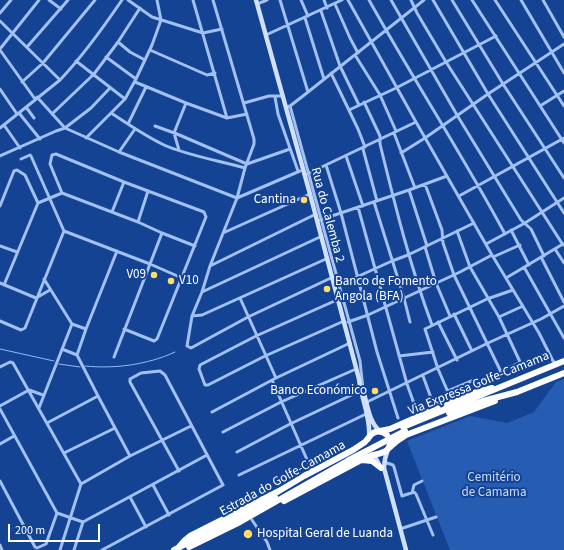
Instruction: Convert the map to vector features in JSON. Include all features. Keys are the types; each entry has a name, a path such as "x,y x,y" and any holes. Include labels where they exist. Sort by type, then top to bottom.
{"highway":[{"name":"Via Expressa Golfe-Camama","path":"404,429 557,363"},
{"name":"Via Expressa Golfe-Camama","path":"404,429 483,401 517,392 564,373"},
{"path":"178,549 190,536 279,491 312,471 360,446 373,433 390,428 468,395 512,382"},
{"path":"240,522 253,521 297,494 361,460 383,453 406,435 517,392"},
{"name":"Estrada do Golfe-Camama","path":"178,549 240,522 349,458 404,429"},
{"path":"380,431 389,438 388,449"},
{"path":"369,437 369,447 374,455"},
{"name":"Estrada do Golfe-Camama","path":"178,549 246,514 312,475 349,458"},
{"path":"361,460 372,460 382,465"}],"main road":[{"name":"Rua do Calemba 2","path":"256,2 283,96 288,106 301,170 307,174 310,194 316,214 320,220 322,236 333,277 337,286 338,299 346,322 362,391"},
{"path":"362,391 373,422 380,431"},
{"path":"362,391 369,427 369,437"},
{"path":"388,449 382,465 405,550"},
{"path":"374,455 382,465 385,473 405,550"}],"street":[{"path":"0,13 11,0"},
{"path":"39,0 0,50 22,82 66,128 119,152 237,198 301,170 290,149 278,114 275,97"},
{"path":"49,0 61,9"},
{"path":"27,47 68,0"},
{"path":"22,82 43,63 95,0"},
{"path":"0,128 60,80 122,0"},
{"path":"128,0 152,17 203,33 222,29"},
{"path":"86,138 125,99 136,81 161,20 157,0"},
{"path":"193,0 227,118"},
{"path":"214,0 244,103 254,144 244,168 237,198 192,316 187,344 191,348 248,317 333,277"},
{"path":"256,2 267,0"},
{"path":"280,0 289,25 308,92"},
{"path":"301,0 324,80"},
{"path":"324,0 327,8"},
{"path":"266,36 342,0"},
{"path":"348,0 396,88 557,363"},
{"path":"369,0 479,185 505,234"},
{"path":"391,0 457,115 521,220 531,229 564,302"},
{"path":"412,0 415,8 446,62 563,244 506,278"},
{"path":"237,452 290,424 362,391 360,361 346,322 320,220 288,106 324,80 424,0"},
{"path":"432,0 488,94 564,213"},
{"path":"452,0 503,84 564,178"},
{"path":"459,196 545,148 563,140 472,0"},
{"path":"495,0 564,106"},
{"path":"521,0 564,73"},
{"path":"543,0 564,37"},
{"path":"336,4 357,54 380,95 395,132 401,153 416,188"},
{"path":"52,114 94,74 118,42 140,8"},
{"path":"321,11 340,66 359,105"},
{"path":"0,21 13,32 60,80"},
{"path":"349,110 396,88 496,36"},
{"path":"118,42 130,52 145,60"},
{"path":"401,153 564,44"},
{"path":"150,50 207,75 215,73"},
{"path":"106,57 146,87 227,118 247,114"},
{"path":"76,61 125,99"},
{"path":"331,73 349,110 364,148 376,201 410,322"},
{"path":"128,124 146,87"},
{"path":"0,156 66,128 91,108 110,88"},
{"path":"0,89 18,113 40,138"},
{"path":"540,106 564,91"},
{"path":"244,103 269,96 283,96"},
{"path":"364,102 380,136 392,196 408,255 419,291 432,325"},
{"path":"179,150 174,133 186,103"},
{"path":"26,107 34,118"},
{"path":"111,113 135,129 164,145 244,168"},
{"path":"307,174 416,122"},
{"path":"4,125 20,148"},
{"path":"155,126 221,152 246,164 290,149"},
{"path":"119,152 135,129"},
{"path":"288,140 295,138"},
{"path":"218,161 221,152"},
{"path":"62,193 50,164 52,155 54,154 148,192 204,212 206,217 156,341 124,329"},
{"path":"0,321 23,330 25,328 64,231 31,156 30,155 21,159"},
{"path":"346,156 363,206"},
{"path":"326,165 341,213 377,352 398,418"},
{"path":"0,206 14,171 17,170 25,175 38,203"},
{"path":"320,220 447,176"},
{"path":"112,212 124,182"},
{"path":"425,184 442,230 442,243 454,275 501,372"},
{"path":"408,190 436,283 472,351"},
{"path":"138,222 148,192"},
{"path":"36,298 2,284 38,203 62,193 195,246"},
{"path":"223,233 310,194"},
{"path":"486,244 525,223 564,198"},
{"path":"358,207 407,384 417,412"},
{"path":"210,266 316,214"},
{"path":"337,286 408,255 474,223"},
{"path":"511,230 529,265"},
{"path":"64,231 182,278"},
{"path":"457,231 470,267 499,317 520,363"},
{"path":"114,357 162,233"},
{"path":"202,292 322,236"},
{"path":"338,299 256,336 198,367 205,384 208,385 265,356 346,322 368,315 493,256 520,245"},
{"path":"0,246 16,252"},
{"path":"555,249 564,263"},
{"path":"77,355 117,251"},
{"path":"192,316 202,315 328,258"},
{"path":"524,267 564,338"},
{"path":"44,280 72,324 86,329"},
{"path":"36,298 50,290"},
{"path":"451,399 438,369 425,329 488,299 513,290"},
{"path":"240,298 276,378"},
{"path":"499,317 523,306"},
{"path":"367,402 457,360 507,334 533,323 564,306"},
{"path":"438,322 457,360"},
{"path":"39,408 72,324"},
{"path":"212,412 276,378 350,343"},
{"path":"62,349 77,355 130,456"},
{"path":"399,356 433,352"},
{"path":"448,391 474,380 489,378 503,370 533,359"},
{"path":"0,367 12,362 81,484"},
{"path":"223,432 281,402 356,369"},
{"path":"102,550 223,485 163,373 160,371 141,373 130,379 130,382 179,470"},
{"path":"423,376 434,406"},
{"path":"272,380 290,424 312,471"},
{"path":"0,406 29,390 44,395"},
{"path":"47,424 98,396"},
{"path":"0,409 57,513 83,522"},
{"path":"239,475 366,414"},
{"path":"60,550 81,484 130,456 191,426"},
{"path":"64,453 115,428"},
{"path":"0,444 14,436"},
{"path":"74,550 83,522 207,455"},
{"path":"382,465 393,465 403,496 414,492 416,494 433,535"},
{"path":"0,481 37,548 47,543 57,513"},
{"path":"412,493 414,485 422,481"},
{"path":"153,484 169,515"},
{"path":"130,497 146,527"},
{"path":"400,529 436,517"},
{"path":"253,521 267,542 270,550"},
{"path":"0,545 2,550"}],"green space":[{"name":"Cemitério de Camama","path":"564,379 564,550 450,550 407,441 470,416 507,423 534,412 556,382"}],"waterway":[{"path":"0,349 54,361"},
{"path":"85,366 107,367 130,365 153,360 175,352"},
{"path":"59,364 80,367"}],"place":[{"name":"Cantina","path":"304,200"},
{"name":"V09","path":"154,275"},
{"name":"V10","path":"171,281"},
{"name":"Banco de Fomento Angola (BFA)","path":"327,289"},
{"name":"Banco Económico","path":"375,391"},
{"name":"Hospital Geral de Luanda","path":"248,534"}]}
